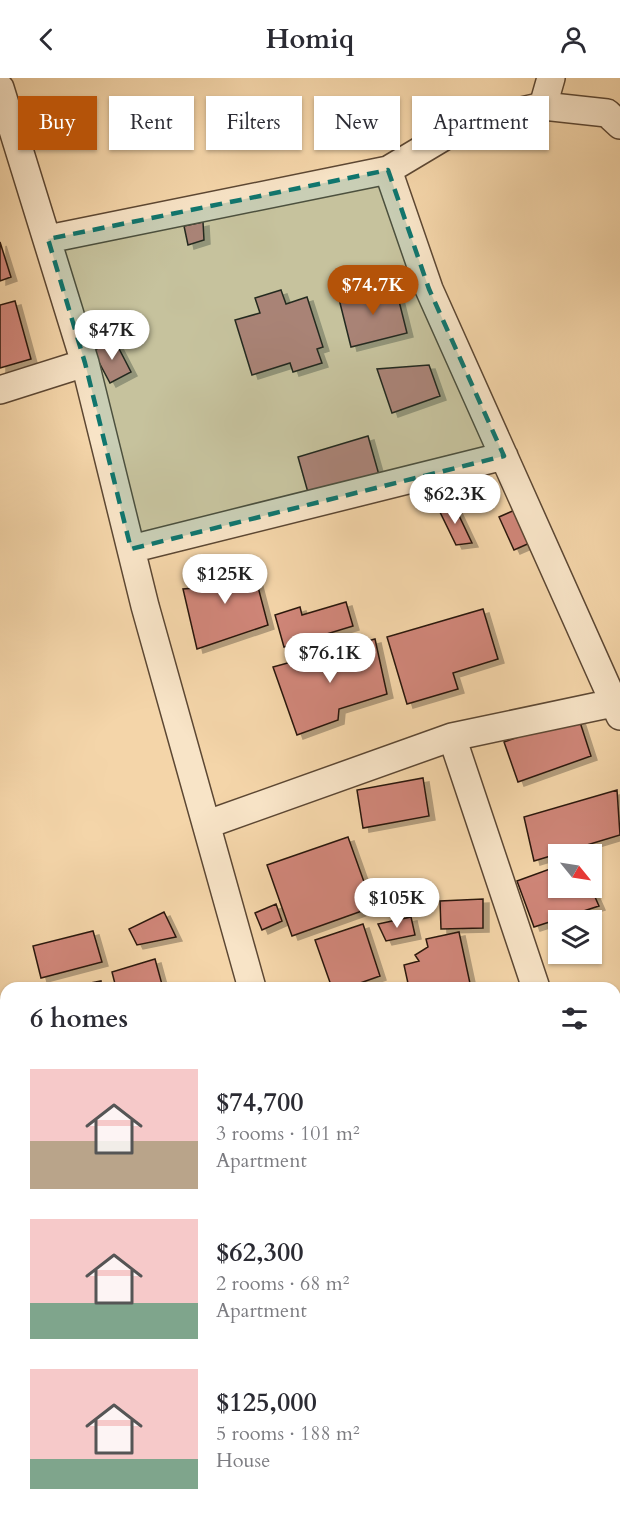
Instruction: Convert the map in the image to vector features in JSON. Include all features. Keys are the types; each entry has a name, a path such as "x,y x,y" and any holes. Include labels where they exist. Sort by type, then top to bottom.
{"street":[{"path":"546,96 550,78"},
{"path":"0,88 86,363 145,606 208,824 250,982"},
{"path":"549,107 608,113 620,125"},
{"path":"48,239 388,170 421,150"},
{"path":"208,824 452,737 616,710 429,289 388,170"},
{"path":"0,390 86,363"},
{"path":"131,549 504,456"},
{"path":"452,737 534,982"}],"highlighted area":[{"path":"388,170 429,289 504,456 131,549 85,363 48,239"}],"building":[{"path":"203,222 204,240 188,245 184,226"},
{"path":"0,242 11,277 0,281"},
{"path":"395,285 407,333 351,347 339,299"},
{"path":"281,290 286,304 307,297 323,347 317,349 322,363 293,372 290,363 252,375 235,320 260,313 255,298"},
{"path":"15,301 31,359 0,368 0,305"},
{"path":"114,339 131,372 110,383 93,351"},
{"path":"429,365 440,396 392,413 377,369"},
{"path":"368,436 379,475 309,496 298,457"},
{"path":"453,503 472,543 456,545 439,510"},
{"path":"517,509 532,542 514,550 499,517"},
{"path":"252,564 268,625 197,649 183,589 195,588 198,576"},
{"path":"346,602 353,626 284,647 275,615 300,607 302,615"},
{"path":"483,609 498,659 453,673 458,689 407,704 387,637"},
{"path":"375,639 387,694 339,709 338,720 297,735 273,667"},
{"path":"578,716 591,756 518,782 504,742"},
{"path":"423,778 429,816 363,828 357,790"},
{"path":"617,790 620,835 590,844 548,844 548,857 534,861 524,817"},
{"path":"348,837 373,907 292,936 267,865"},
{"path":"548,870 548,898 595,898 599,906 587,910 548,910 548,922 534,927 517,881"},
{"path":"483,899 483,928 441,929 440,901"},
{"path":"276,904 282,921 262,930 255,913"},
{"path":"164,912 176,937 137,945 129,929"},
{"path":"411,917 415,935 386,941 378,924"},
{"path":"363,924 380,976 363,982 330,982 315,940"},
{"path":"93,931 102,962 41,978 33,946"},
{"path":"459,932 470,982 408,982 404,965 419,961 415,955 428,947 426,939"},
{"path":"155,959 161,982 114,982 112,972"}]}
